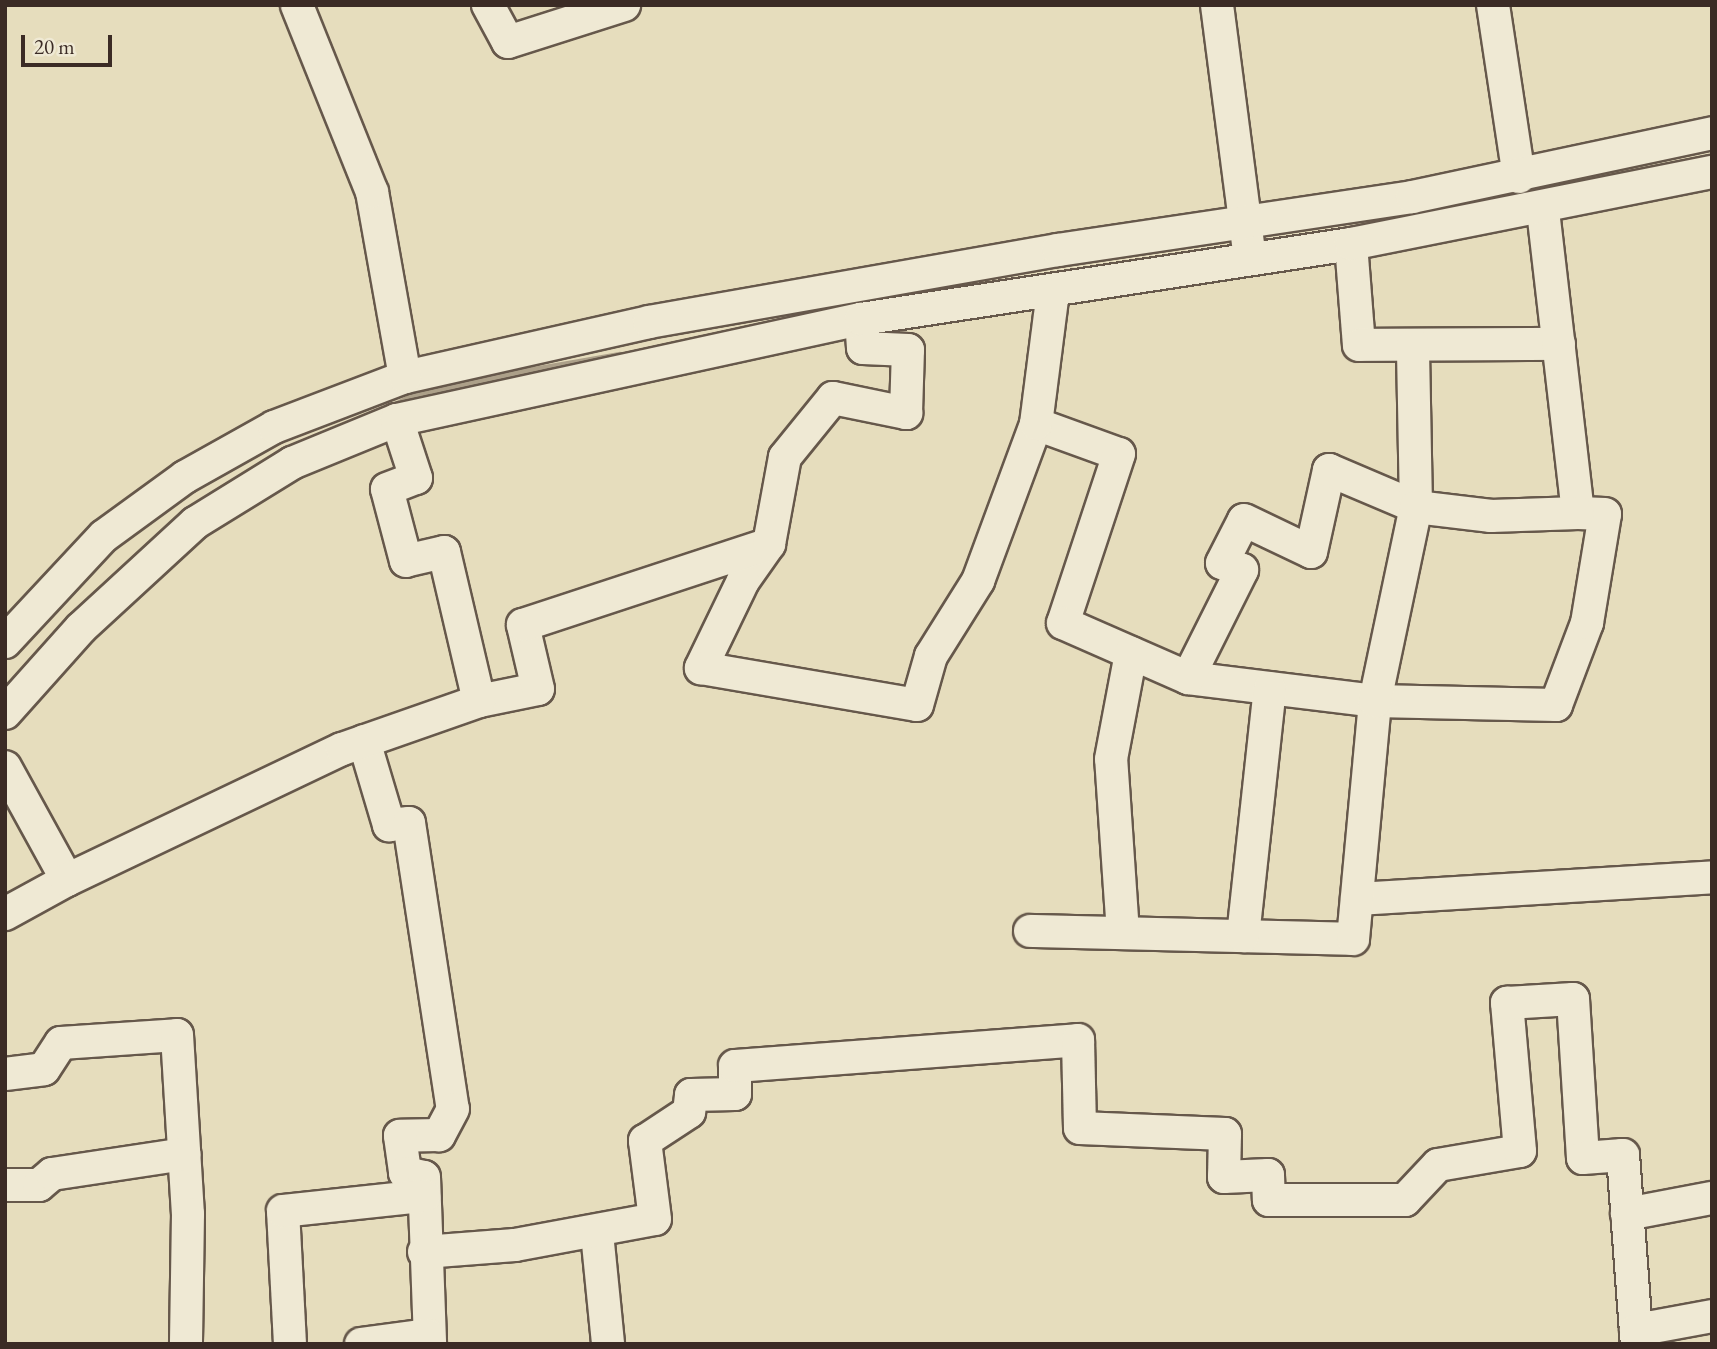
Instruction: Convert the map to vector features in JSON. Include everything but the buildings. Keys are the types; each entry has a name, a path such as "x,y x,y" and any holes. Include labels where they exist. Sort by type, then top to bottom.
{"street":[{"path":"297,5 372,192 405,377"},
{"path":"488,5 508,42 624,5"},
{"path":"1217,5 1250,261"},
{"path":"1493,5 1519,177"},
{"path":"5,642 104,536 185,477 274,427 405,377 649,322 1519,177 1712,134"},
{"path":"5,713 81,628 195,523 292,463 397,420 861,319 1351,244 1543,209 1712,172"},
{"path":"1543,209 1578,513"},
{"path":"1351,244 1359,345 1559,344"},
{"path":"861,319 863,348 908,350 906,413 833,397 785,457 769,544 743,581 701,668 917,705 931,656 978,581 1035,424 1053,291"},
{"path":"1030,931 1353,939 1375,701 1416,507 1413,345"},
{"path":"397,420 415,478 387,489 406,561 444,552 479,701"},
{"path":"1035,424 1119,454 1063,624 1188,678 1375,701 1556,705 1587,624 1605,514 1491,516 1416,507 1329,470 1311,552 1244,520 1222,563 1242,570 1188,678"},
{"path":"274,427 292,463"},
{"path":"5,914 67,880 364,741 479,701 538,689 523,625 769,544"},
{"path":"1123,933 1111,759 1131,653"},
{"path":"1242,936 1270,688"},
{"path":"361,1344 429,1340 424,1252 424,1177 405,1173 400,1136 439,1135 453,1109 410,823 389,825 364,741"},
{"path":"5,767 67,880"},
{"path":"1357,899 1712,877"},
{"path":"424,1252 597,1233 655,1219 645,1141 689,1112 691,1096 734,1094 734,1066 1078,1040 1080,1128 1225,1134 1224,1177 1268,1175 1269,1200 1405,1200 1438,1165 1520,1151 1507,1003 1573,999 1583,1158 1623,1155 1636,1337 1712,1316"},
{"path":"5,1074 44,1069 61,1043 177,1035 184,1154 186,1344"},
{"path":"5,1185 39,1185 52,1174 184,1154"},
{"path":"290,1344 283,1211 424,1196"},
{"path":"1627,1214 1712,1198"},
{"path":"597,1233 608,1344"}],"waterway":[{"path":"391,408 429,389 619,356"}]}
